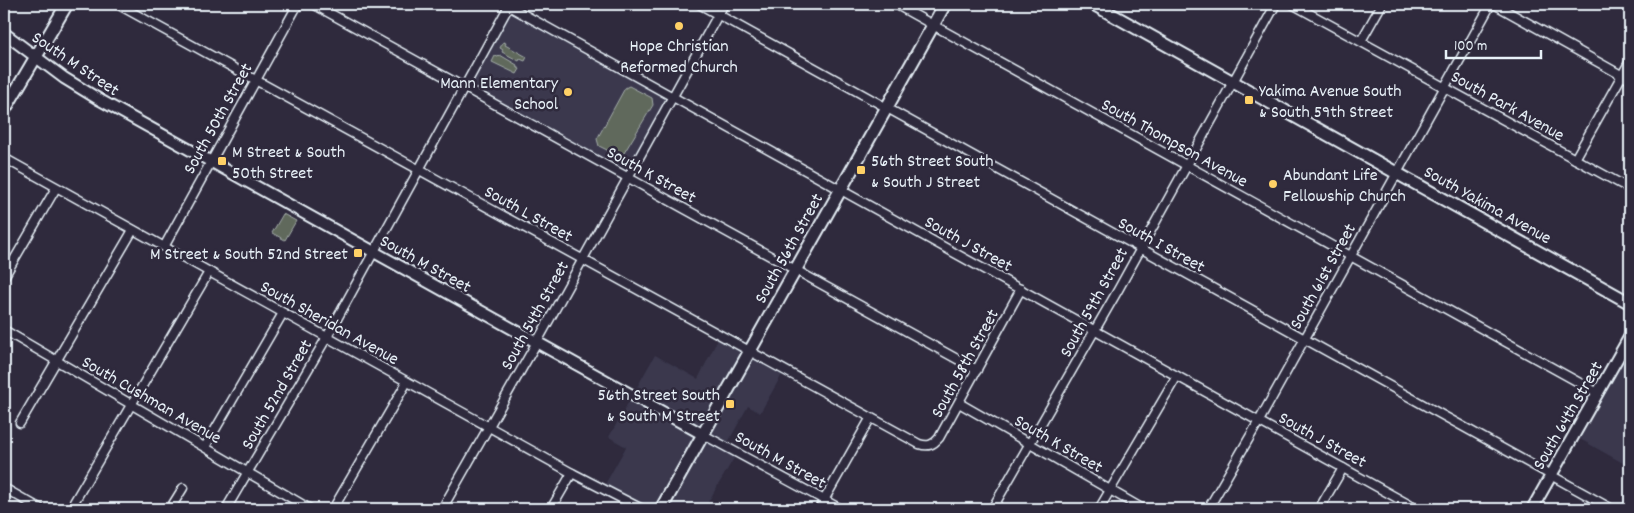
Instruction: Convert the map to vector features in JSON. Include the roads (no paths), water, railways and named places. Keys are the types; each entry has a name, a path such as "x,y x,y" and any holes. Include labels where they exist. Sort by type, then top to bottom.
{"main road":[{"path":"4,111 67,4"},
{"name":"South 56th Street","path":"661,509 945,4"},
{"name":"South Yakima Avenue","path":"1093,4 1233,80 1630,303"}],"street":[{"name":"South L Street","path":"118,4 870,419 915,443 926,446"},
{"name":"South 50th Street","path":"164,247 298,4"},
{"name":"South K Street","path":"313,4 977,370"},
{"name":"South 52nd Street","path":"226,509 327,337 508,4"},
{"name":"South J Street","path":"508,4 1417,509"},
{"name":"South I Street","path":"699,4 1612,509"},
{"name":"South 54th Street","path":"442,509 537,342 724,4"},
{"name":"South Thompson Avenue","path":"895,4 1598,393"},
{"name":"South 59th Street","path":"992,509 1095,330 1276,4"},
{"name":"South Park Avenue","path":"1292,4 1630,189"},
{"path":"1361,41 1382,4"},
{"path":"1493,4 1630,80"},
{"name":"South 61st Street","path":"1208,509 1259,421 1396,172 1493,4"},
{"name":"South M Street","path":"4,33 78,87 210,162 841,509"},
{"path":"1576,159 1630,61"},
{"name":"South Sheridan Avenue","path":"4,158 572,473 642,509"},
{"path":"4,277 56,188"},
{"path":"20,423 133,230"},
{"path":"70,509 209,272"},
{"name":"South 58th Street","path":"926,446 932,445 939,438 1021,289"},
{"path":"205,447 284,313"},
{"name":"South Cushman Avenue","path":"4,330 310,509"},
{"name":"South 64th Street","path":"1532,509 1630,336"},
{"path":"1099,509 1178,376"},
{"path":"333,509 408,382"},
{"name":"South K Street","path":"959,403 1143,509"},
{"path":"820,509 870,419"},
{"path":"1319,509 1343,468"},
{"path":"551,509 572,473"},
{"path":"4,488 41,509"},
{"path":"170,509 183,488"}],"place":[{"name":"Hope Christian Reformed Church","path":"679,26"},
{"name":"Mann Elementary School","path":"568,92"},
{"name":"Yakima Avenue South & South 59th Street","path":"1249,100"},
{"name":"M Street & South 50th Street","path":"222,161"},
{"name":"56th Street South & South J Street","path":"861,170"},
{"name":"Abundant Life Fellowship Church","path":"1273,184"},
{"name":"M Street & South 52nd Street","path":"358,253"},
{"name":"56th Street South & South M Street","path":"730,404"}]}
